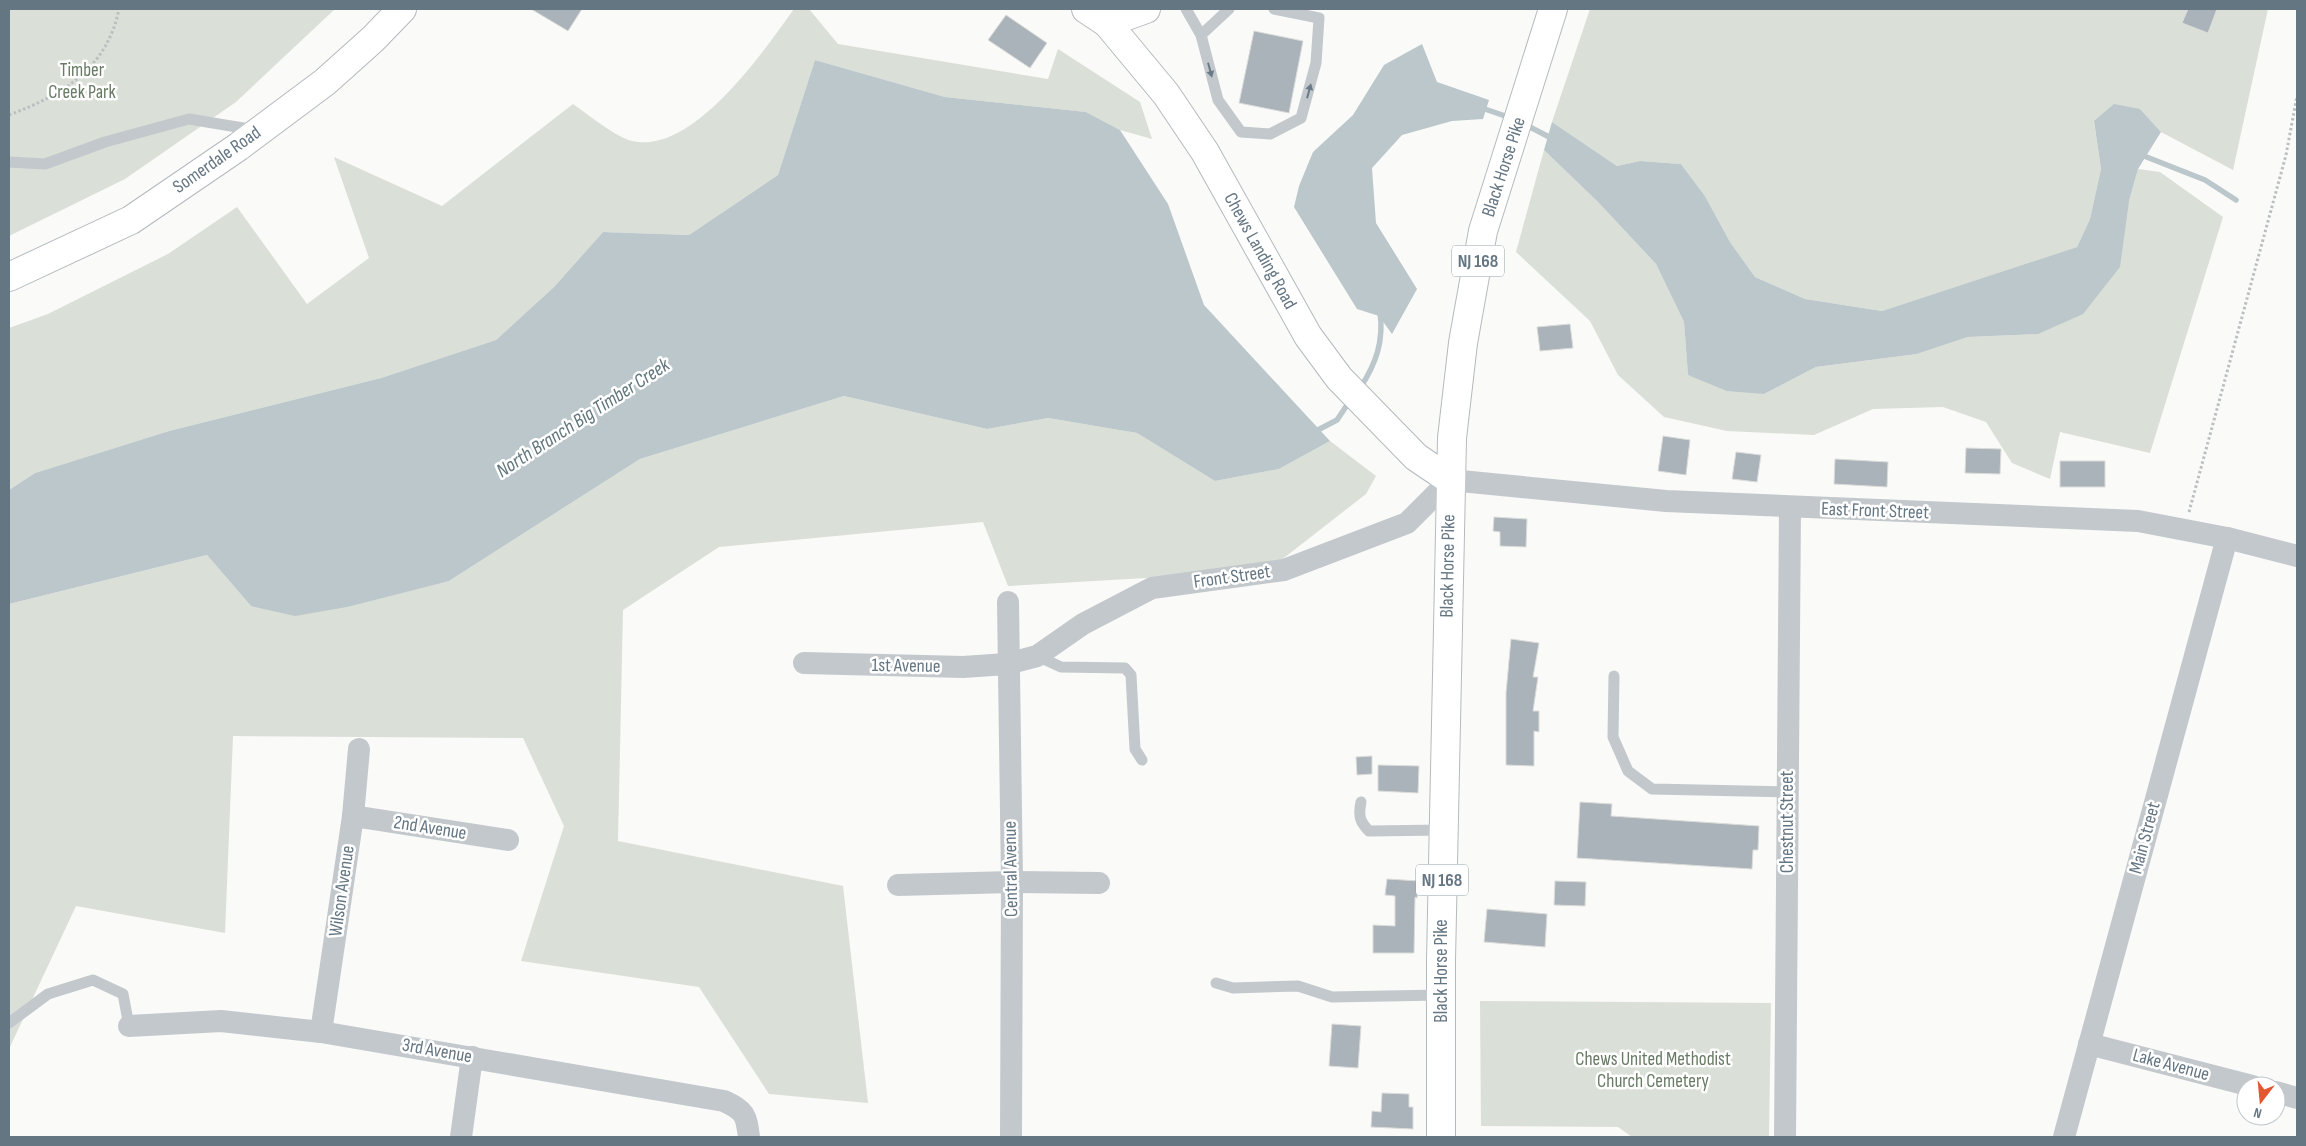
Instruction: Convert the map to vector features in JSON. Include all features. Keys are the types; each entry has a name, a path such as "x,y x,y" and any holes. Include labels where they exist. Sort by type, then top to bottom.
{"main road":[{"name":"Somerdale Road","path":"9,278 131,220 259,131 325,82 373,39 402,9"},
{"path":"1097,16 1146,9"},
{"name":"Black Horse Pike","path":"1442,1137 1443,830 1452,438 1466,325 1483,231 1507,160 1553,9"},
{"name":"Chews Landing Road","path":"1097,16 1166,94 1205,152 1308,336 1339,378 1416,457 1450,480"}],"street":[{"name":"East Front Street","path":"1450,480 1666,501 1790,508 2138,521 2228,538 2297,556"},
{"name":"Front Street","path":"1007,664 1037,656 1083,624 1152,588 1284,570 1407,523 1450,480"},
{"name":"Chestnut Street","path":"1785,1137 1790,508"},
{"name":"Main Street","path":"2064,1137 2228,538"},
{"name":"Central Avenue","path":"1008,602 1007,664 1012,882 1010,1137"},
{"name":"1st Avenue","path":"804,663 963,667 1007,664"},
{"name":"Wilson Avenue","path":"321,1032 352,816 359,749"},
{"name":"2nd Avenue","path":"352,816 508,840"},
{"path":"898,885 1012,882 1099,883"},
{"name":"3rd Avenue","path":"128,1026 222,1021 321,1032 724,1101 741,1109 747,1119 749,1137"},
{"name":"Lake Avenue","path":"2089,1044 2236,1082"},
{"path":"461,1137 472,1057"}],"lane":[{"path":"1186,9 1202,36 1218,100 1241,132 1270,134 1301,118 1316,64 1319,18 1274,9"},
{"path":"1202,36 1229,9"},
{"path":"9,162 45,164 105,142 189,119 259,131"},
{"path":"1037,656 1061,667 1124,668 1131,675 1135,749 1142,760"},
{"path":"1614,676 1613,737 1628,771 1652,789 1788,792"},
{"path":"1361,802 1358,813 1361,823 1369,832 1443,830"},
{"path":"9,1023 48,994 93,980 123,994 128,1026"},
{"path":"1216,983 1233,988 1298,986 1332,997 1441,995"}],"path":[{"path":"9,115 44,102 80,77 102,54 115,26 119,9"},
{"path":"2184,529 2286,155 2297,96"}],"green space":[{"name":"Timber Creek Park","path":"9,9 335,9 236,102 125,179 9,236"},
{"path":"794,9 809,9 838,44 1048,79 1058,49 1140,102 1152,139 1120,130 1086,112 945,97 815,60 778,175 689,235 603,232 554,287 496,340 381,378 169,431 35,473 9,490 9,328 48,314 168,254 237,207 307,304 369,258 334,157 442,206 573,104 610,130 625,138 632,141 655,141 679,132 702,117 745,73"},
{"path":"1590,9 2268,9 2233,170 2161,132 2140,109 2094,122 2101,169 2090,219 2077,247 1882,311 1805,299 1755,277 1730,242 1705,196 1681,164 1640,161 1617,166 1552,122"},
{"path":"1544,150 1598,202 1656,264 1684,322 1688,375 1764,394 1816,367 1917,354 1968,337 2038,334 2129,201 2138,169 2160,172 2223,217 2150,453 2060,432 2050,479 2012,463 1986,422 1943,407 1873,409 1814,435 1727,431 1664,417 1618,375 1590,321 1516,252"},
{"path":"844,396 987,429 1048,418 1137,433 1215,481 1279,469 1330,441 1376,476 1366,494 1267,571 1008,586 983,522 719,547 623,610 618,841 843,886 868,1103 769,1094 699,987 521,961 564,826 523,738 233,736 225,933 76,906 9,1049 9,604 207,555 251,606 449,581 640,459"},
{"name":"Chews United Methodist Church Cemetery","path":"1480,1001 1771,1003 1769,1137 1632,1137 1618,1127 1481,1126"}],"water":[{"path":"1422,44 1437,82 1489,100 1483,119 1452,121 1402,135 1372,168 1376,223 1417,289 1392,334 1379,316 1357,309 1294,207 1299,186 1313,152 1353,115 1384,65"},
{"path":"815,60 945,97 1086,112 1120,130 1168,204 1204,305 1330,441 1279,469 1215,481 1137,433 1048,418 987,429 844,396 640,459 449,581 347,607 295,616 251,606 207,555 9,604 9,490 35,473 169,431 381,378 496,340 554,287 603,232 689,235 778,175"},
{"path":"2114,104 2140,109 2161,132 2138,169 2129,201 2120,267 2083,314 2038,334 1968,337 1917,354 1816,367 1764,394 1727,391 1688,375 1684,322 1656,264 1598,202 1544,150 1552,122 1617,166 1640,161 1681,164 1705,196 1730,242 1755,277 1805,299 1882,311 2077,247 2090,219 2101,169 2094,121"}],"building":[{"path":"531,9 582,9 568,31"},
{"path":"2188,9 2217,9 2208,33 2182,23"},
{"path":"1006,15 1047,43 1030,68 988,40"},
{"path":"1254,31 1303,41 1289,113 1239,103"},
{"path":"1570,324 1573,348 1540,351 1537,327"},
{"path":"1663,436 1690,440 1686,475 1658,471"},
{"path":"1966,448 2001,449 2000,474 1965,473"},
{"path":"1736,452 1761,455 1757,482 1732,479"},
{"path":"1835,459 1888,462 1887,487 1834,484"},
{"path":"2060,461 2105,461 2105,487 2060,487"},
{"path":"1494,517 1527,519 1526,547 1500,546 1500,532 1493,531"},
{"path":"1511,639 1539,643 1533,677 1538,677 1533,711 1539,711 1539,732 1534,731 1534,766 1506,765 1506,693"},
{"path":"1372,756 1372,774 1357,775 1356,757"},
{"path":"1378,765 1419,766 1418,793 1378,791"},
{"path":"1580,802 1612,804 1611,816 1759,826 1758,850 1753,850 1752,869 1577,858"},
{"path":"1387,879 1419,881 1417,898 1415,897 1414,953 1373,953 1373,925 1395,926 1395,896 1385,895"},
{"path":"1555,881 1586,882 1585,906 1554,905"},
{"path":"1487,909 1547,914 1545,947 1484,942"},
{"path":"1332,1024 1361,1026 1358,1068 1329,1066"},
{"path":"1382,1093 1409,1094 1409,1107 1413,1107 1413,1129 1371,1127 1372,1111 1381,1112"}],"waterway":[{"name":"North Branch Big Timber Creek","path":"1479,107 1511,118"},
{"name":"North Branch Big Timber Creek","path":"1524,124 1553,139"},
{"name":"North Branch Big Timber Creek","path":"2139,154 2205,180 2236,200"},
{"name":"North Branch Big Timber Creek","path":"1360,388 1378,352 1381,333 1380,312"},
{"name":"North Branch Big Timber Creek","path":"1314,432 1337,420 1351,399"}]}
